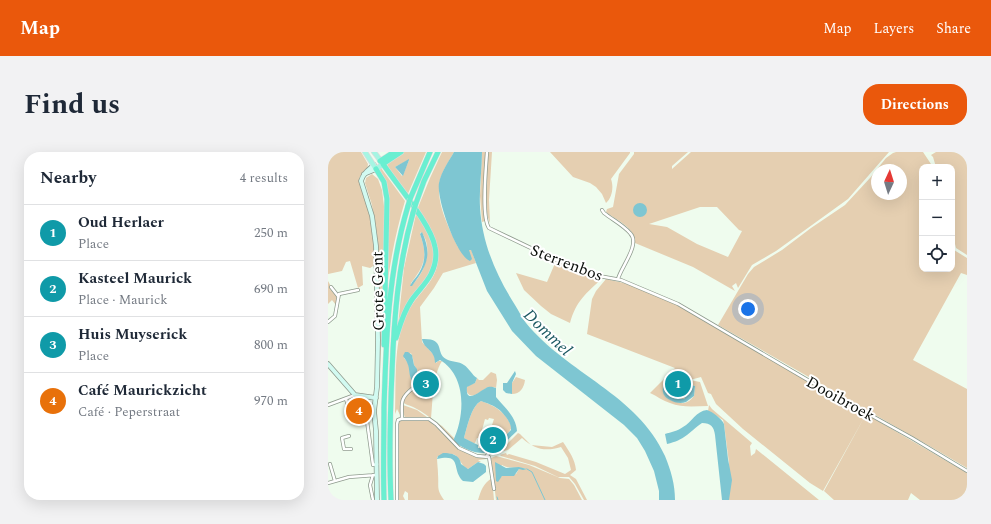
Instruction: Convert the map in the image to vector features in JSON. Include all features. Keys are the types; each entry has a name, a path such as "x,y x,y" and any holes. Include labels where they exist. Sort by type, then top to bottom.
{"highway":[{"path":"382,163 394,152"},
{"path":"382,163 401,152"},
{"path":"385,386 391,284 399,238 410,199 430,152"},
{"path":"391,500 390,437 393,346 399,274 415,206 424,181 438,152"},
{"path":"382,163 425,224 433,238 436,254 431,274 405,311 393,346"},
{"path":"375,167 384,182 387,199 383,331 385,386 384,500"}],"main road":[{"path":"365,152 375,167 382,163 374,152"}],"street":[{"name":"Sterrenbos","path":"487,152 485,194 486,222 489,228 556,260 599,276 618,280 669,299 716,326"},
{"name":"Grote Gent","path":"375,167 364,174 361,178 361,184 372,216 376,246 378,340 377,387 374,411 377,500"},
{"path":"602,210 629,232 634,239 633,246 620,271 618,280"},
{"path":"328,322 335,316 338,296 331,287"},
{"path":"338,296 358,290"},
{"name":"Dooibroek","path":"716,326 967,471"},
{"path":"328,364 355,395"},
{"path":"397,500 397,424 398,420 401,419 401,405 403,399 413,388 422,387"},
{"path":"328,405 355,395 376,398"},
{"path":"346,399 353,421 375,424"},
{"path":"401,419 429,419 436,424 456,446 471,453 489,457 494,490"},
{"path":"367,423 375,465"},
{"path":"349,436 342,438 344,449 351,449"},
{"path":"486,457 489,450"},
{"path":"330,464 335,481"},
{"path":"328,483 349,477 375,475"},
{"path":"373,500 370,485 375,475"}],"shaded area":[{"path":"328,152 361,152 368,164 359,180 371,217 375,247 375,265 370,268 362,266 363,285 358,288 350,261 346,262 342,271 328,274"},
{"path":"403,152 426,152 407,196 387,165","holes":["409,160 402,176 395,167"]},
{"path":"442,152 454,152 444,169 440,180 439,197 447,223 458,247 471,249 476,263 443,273 420,307 422,342 434,355 436,363 438,361 442,361 436,374 431,419 420,411 401,401 400,404 402,415 400,415 397,409 395,414 398,346 399,336 406,315 433,277 437,267 437,247 434,238 417,210","holes":["411,353 418,373 415,382 412,381 409,366 404,358"]},
{"path":"482,152 486,152 485,221 482,222 480,196"},
{"path":"488,152 492,152 489,200 490,223 486,199"},
{"path":"550,152 630,153 611,179 612,192 606,203 602,194 596,187 590,183 573,177"},
{"path":"634,152 688,152 672,166 672,169 691,152 889,152 879,164 871,164 871,173 848,199 776,251 752,265 738,288 736,283 732,286 735,291 693,267 635,243 629,229 606,212 607,209 613,207 619,174","holes":["700,207 717,207 739,230 742,231 728,257 697,244 667,227 649,224"]},
{"path":"896,152 923,152 931,164 919,164 919,272 955,272 955,251 967,258 967,275 961,273 913,360 967,389 967,468 718,325 748,274 754,267 782,250 845,205 871,177 871,200 907,200 907,164 881,164 886,158"},
{"path":"936,152 967,152 967,255 956,248 955,244 955,164 935,164 931,155"},
{"path":"381,168 405,201 389,270 386,294 388,232 384,178 379,169"},
{"path":"372,174 378,179 382,190 384,206 380,369 378,247 372,205 365,183 366,178"},
{"path":"416,214 424,225 434,247 433,267 398,325 404,268","holes":["421,232 427,245 426,260 421,274 412,285 411,283 424,260 424,248 420,234"]},
{"path":"556,261 603,278 582,298 572,315 570,323 551,314 541,306 524,290 516,273 547,282"},
{"path":"606,279 628,284 674,302 967,473 967,500 920,500 911,493 908,500 834,500 824,491 865,416 823,491 810,483 743,429 716,404 711,394 708,393 701,377 690,380 700,382 708,406 679,406 650,393 675,368 587,334 592,299 596,291","holes":["674,372 677,374 668,383 667,391 674,398 684,399 688,394 690,385 695,386 694,396 686,403 671,400 666,397 664,393 663,389 666,380","684,376 689,380 684,396 679,396 674,394 671,389 675,388"]},
{"path":"328,281 332,288 330,289 337,296 336,305 332,300 328,304"},
{"path":"491,372 496,374 496,388 489,387 472,396 468,393 466,390 468,385 475,383 477,378 479,380 483,380"},
{"path":"516,377 525,380 523,388 519,392 512,394 512,383"},
{"path":"481,401 500,410 512,427 496,446 501,434 494,431 495,426 492,425 494,419 485,419 482,430 486,431 484,439 477,438 475,443 473,443 464,438 472,412"},
{"path":"403,405 417,410 427,417 405,418 402,408"},
{"path":"709,405 752,443 750,446 751,456 755,453 756,449 819,500 729,500 729,463 724,424 723,420 708,411"},
{"path":"402,420 426,420 431,422 457,447 487,459 478,460 481,462 478,462 468,469 454,455 448,454 437,457 438,488 444,500 408,500 408,493 405,491 403,496 405,500 399,500 398,425"},
{"path":"433,420 442,426 454,438 453,441 445,432"},
{"path":"518,433 530,444 522,438 508,450 499,452"},
{"path":"563,442 571,455 576,470 570,475 576,479 587,500 584,500 575,484 569,477 558,477 535,466 500,455 506,453 507,455 509,454 536,462 565,474 571,470 568,458 561,447 545,449 531,445 552,447"},
{"path":"496,456 529,465 560,478 569,479 582,500 496,500 491,458","holes":["502,465 508,467 526,469 519,469 516,474 502,476 496,481 496,475"]},
{"path":"492,478 494,500 478,500 486,483"}],"water":[{"path":"454,152 482,152 480,207 481,220 487,246 496,270 523,319 543,341 562,357 620,400 637,416 653,435 665,456 669,467 675,500 659,500 659,491 654,471 637,438 624,425 536,356 512,331 487,291 471,250 469,250 472,259 470,261 459,249 448,225 439,190 441,175"},
{"path":"409,160 403,176 395,167"},
{"path":"637,203 643,203 647,207 647,213 643,217 637,217 633,213 633,207"},
{"path":"422,232 427,248 426,261 421,273 412,286 410,286 422,268 424,259 424,249 420,234"},
{"path":"422,339 429,339 437,343 441,353 446,359 466,366 477,378 475,383 467,387 468,395 474,395 489,387 496,388 496,397 512,416 517,431 495,452 490,451 490,448 494,447 511,430 511,426 500,410 481,401 472,412 464,438 478,445 478,448 488,448 487,453 478,453 469,450 453,441 460,420 461,397 459,386 449,367 440,360 435,363 435,358 423,343"},
{"path":"405,352 412,355 414,365 417,369 418,381 412,381 408,363 403,356"},
{"path":"515,371 516,374 512,383 512,394 506,393 503,390 503,383 507,383"},
{"path":"674,372 677,374 668,383 667,388 674,398 684,399 688,394 690,385 695,386 694,396 686,402 674,402 663,394 663,386 665,382"},
{"path":"707,410 717,416 724,424 732,480 729,500 722,500 715,435 712,426 702,423 686,436 667,444 665,434 681,428 697,414"},
{"path":"443,453 455,455 459,458 461,464 468,469 478,462 484,464 486,466 486,472 473,482 463,481 453,460 450,458 437,459 438,456"},
{"path":"495,462 506,468 519,467 527,469 519,469 514,476 502,476 498,482 496,481"}],"waterway":[{"path":"527,469 532,472 545,500"}],"place":[{"name":"Huis Muyserick","path":"426,384"},
{"name":"Oud Herlaer","path":"678,384"},
{"name":"Café Maurickzicht","path":"359,411"},
{"name":"Kasteel Maurick","path":"493,440"}],"water label":[{"name":"Dommel","path":"548,332"}]}
